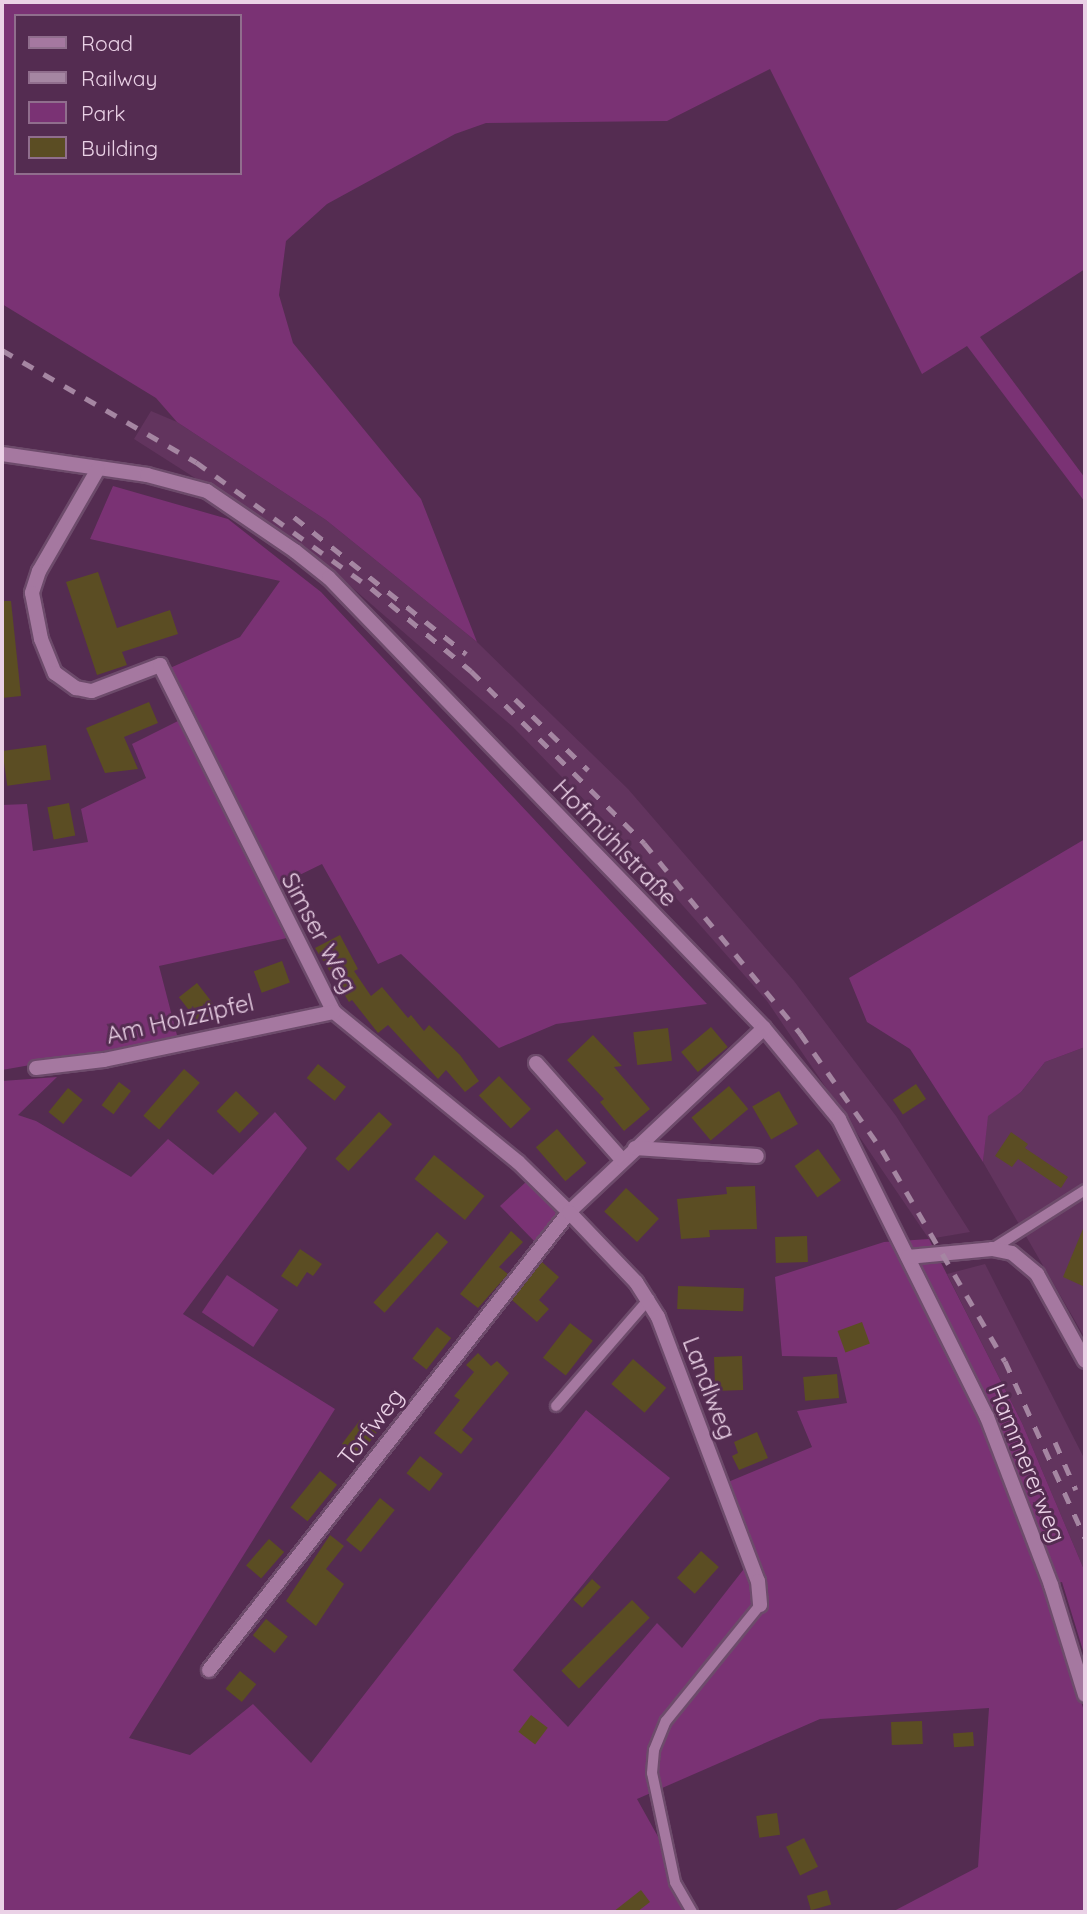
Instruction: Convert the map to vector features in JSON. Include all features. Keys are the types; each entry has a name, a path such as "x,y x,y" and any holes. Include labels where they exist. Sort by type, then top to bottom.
{"street":[{"name":"Hofmühlstraße","path":"2,454 147,475 207,491 329,578 764,1028 839,1119 908,1257"},
{"name":"Simser Weg","path":"98,469 34,582 32,607 49,662 63,681 92,691 160,665 334,1012 518,1162 569,1212"},
{"name":"Am Holzzipfel","path":"36,1068 104,1060 334,1012"},
{"path":"569,1212 764,1028"},
{"path":"536,1063 622,1160"},
{"path":"635,1148 757,1157"},
{"name":"Landlweg","path":"569,1212 649,1298 758,1581 761,1605"},
{"name":"Torfweg","path":"209,1670 569,1212"},
{"path":"908,1257 992,1249 1012,1253 1037,1274 1081,1344 1085,1361"},
{"name":"Hammererweg","path":"908,1257 987,1417 1051,1585 1085,1695"}],"lane":[{"path":"992,1249 1085,1190"},
{"path":"556,1406 649,1298"},
{"path":"692,1912 675,1882 652,1773 654,1750 666,1721 761,1605"}],"shaded area":[{"path":"151,411 177,422 326,520 477,642 628,789 794,981 896,1116 970,1232 929,1239 767,1001 638,855 513,727 311,552 134,439"},
{"path":"1085,1047 1085,1338 983,1162 987,1116 1021,1092 1045,1062"},
{"path":"985,1264 1085,1460 1085,1572 1022,1423 947,1274"}],"green space":[{"path":"2,2 1085,2 1085,269 980,337 1085,478 1085,502 967,346 922,374 770,69 667,121 486,123 455,134 327,204 286,241 279,295 293,343 421,499 477,642 326,520 177,422 156,398 2,304"},
{"path":"113,486 228,519 321,592 707,1004 556,1024 499,1048 401,954 378,964 322,864 275,887 170,668 240,637 280,581 90,539"},
{"path":"180,720 287,938 159,966 178,1039 2,1070 2,805 27,804 33,851 88,842 81,809 146,778 132,744"},
{"path":"1085,839 1085,1047 1045,1062 1021,1092 988,1116 983,1162 910,1049 867,1022 849,978"},
{"path":"57,1077 18,1115 36,1121 131,1177 168,1139 213,1175 275,1112 307,1148 183,1314 335,1409 129,1738 190,1755 253,1704 311,1763 586,1410 670,1478 513,1670 568,1727 657,1623 682,1648 747,1565 716,1487 812,1447 797,1411 847,1403 837,1357 782,1356 775,1277 884,1242 929,1239 1022,1423 1085,1572 1085,1657 1062,1582 1044,1585 1085,1714 1085,1912 892,1912 978,1867 989,1708 820,1719 637,1799 700,1912 2,1912 2,1081"},
{"path":"527,1181 557,1214 536,1243 500,1206"},
{"path":"227,1275 278,1310 253,1347 202,1312"}],"building":[{"path":"98,572 117,628 170,610 178,634 122,652 127,665 97,675 66,582"},
{"path":"2,601 11,601 21,696 2,698"},
{"path":"149,702 158,723 124,737 138,769 105,773 86,728"},
{"path":"46,745 51,780 7,786 2,751"},
{"path":"69,803 75,835 54,840 47,807"},
{"path":"340,935 358,969 354,971 371,996 382,987 408,1018 411,1015 424,1031 429,1025 460,1055 479,1081 465,1092 446,1070 438,1079 388,1025 378,1033 352,1000 349,1002 315,948"},
{"path":"282,961 290,983 262,993 254,971"},
{"path":"197,983 217,1009 199,1023 179,997"},
{"path":"711,1027 728,1047 698,1072 681,1052"},
{"path":"668,1028 672,1061 637,1065 633,1032"},
{"path":"593,1035 622,1066 614,1067 650,1109 624,1131 600,1102 604,1099 567,1060"},
{"path":"318,1064 346,1087 335,1101 307,1078"},
{"path":"184,1069 200,1083 159,1130 143,1116"},
{"path":"499,1076 531,1109 511,1129 479,1095"},
{"path":"119,1082 131,1091 114,1114 102,1105"},
{"path":"916,1084 926,1099 903,1115 893,1100"},
{"path":"729,1086 748,1109 711,1140 691,1117"},
{"path":"68,1088 83,1100 63,1124 48,1112"},
{"path":"236,1091 259,1113 240,1133 217,1111"},
{"path":"779,1091 798,1124 771,1139 752,1106"},
{"path":"379,1112 392,1124 349,1171 335,1159"},
{"path":"557,1129 587,1163 565,1181 536,1147"},
{"path":"1011,1132 1028,1144 1025,1148 1068,1177 1061,1188 1018,1159 1012,1167 995,1156"},
{"path":"818,1149 841,1181 817,1198 795,1166"},
{"path":"434,1155 485,1196 465,1220 414,1179"},
{"path":"755,1186 757,1229 709,1230 710,1237 681,1239 677,1199 727,1194 726,1187"},
{"path":"626,1188 659,1219 637,1242 604,1211"},
{"path":"1085,1224 1085,1287 1063,1277"},
{"path":"511,1231 523,1242 499,1267 508,1274 478,1308 460,1294"},
{"path":"437,1232 448,1242 385,1313 373,1303"},
{"path":"807,1236 808,1262 776,1263 775,1237"},
{"path":"300,1249 322,1264 313,1276 307,1272 297,1287 281,1276"},
{"path":"542,1262 559,1277 539,1300 549,1309 537,1322 512,1300"},
{"path":"678,1286 744,1288 743,1311 677,1309"},
{"path":"862,1322 870,1344 845,1353 838,1331"},
{"path":"570,1323 593,1341 566,1376 543,1358"},
{"path":"437,1327 451,1338 427,1370 412,1359"},
{"path":"478,1353 491,1366 497,1361 509,1373 462,1430 473,1439 461,1454 434,1433 460,1400 454,1396 474,1372 466,1365"},
{"path":"742,1356 743,1390 715,1391 714,1357"},
{"path":"633,1359 666,1388 645,1413 611,1384"},
{"path":"837,1374 839,1398 805,1401 803,1377"},
{"path":"360,1420 377,1433 359,1457 342,1444"},
{"path":"757,1432 768,1458 739,1470 732,1456 738,1453 734,1442"},
{"path":"420,1456 443,1474 429,1491 406,1473"},
{"path":"320,1471 337,1485 308,1521 290,1508"},
{"path":"380,1498 395,1510 361,1552 346,1540"},
{"path":"330,1535 344,1546 326,1569 344,1584 316,1626 286,1601"},
{"path":"269,1539 284,1552 261,1579 246,1565"},
{"path":"701,1551 719,1567 695,1594 677,1578"},
{"path":"592,1579 601,1587 582,1608 573,1600"},
{"path":"632,1600 650,1618 579,1688 561,1671"},
{"path":"266,1619 288,1637 275,1653 253,1635"},
{"path":"240,1671 256,1684 242,1702 226,1689"},
{"path":"531,1715 548,1728 535,1744 518,1732"},
{"path":"922,1721 923,1744 892,1745 891,1722"},
{"path":"973,1732 974,1746 954,1747 953,1733"},
{"path":"777,1813 780,1835 759,1838 756,1816"},
{"path":"804,1838 818,1867 800,1876 786,1847"},
{"path":"641,1890 650,1902 637,1912 613,1912"},
{"path":"827,1890 831,1904 811,1910 807,1896"}],"railway":[{"path":"2,350 196,462 371,588 471,671 644,843 800,1033 882,1150 1005,1361 1085,1538"},
{"path":"294,517 466,654"},
{"path":"515,699 588,770"},
{"path":"1055,1442 1076,1490"}]}
